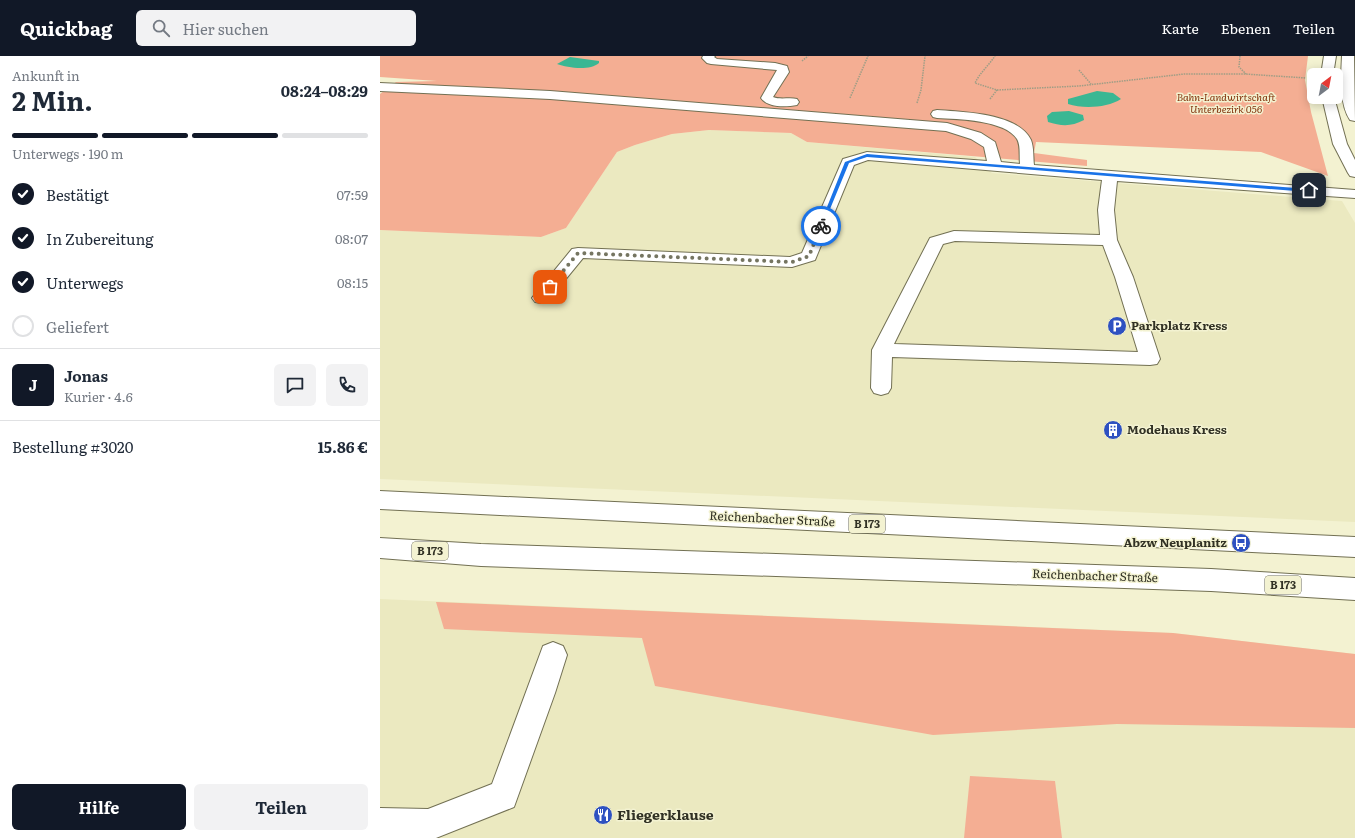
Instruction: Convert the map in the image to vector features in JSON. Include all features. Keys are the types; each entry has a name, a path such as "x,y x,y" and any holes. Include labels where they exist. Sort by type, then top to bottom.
{"main road":[{"path":"709,56 708,58 717,62 775,66 783,68 783,72 768,94 767,98 774,102 805,102"},
{"path":"1328,68 1330,56"},
{"path":"1350,61 1347,72 1352,94 1350,106 1355,117"},
{"path":"380,87 550,95 947,127 976,136 990,145 995,166"},
{"path":"1330,104 1340,144 1355,173"},
{"path":"915,112 987,119 1012,128 1024,139 1027,168"},
{"path":"541,298 578,253 792,262 809,256 848,162 867,156 1355,194"},
{"path":"882,350 1150,359 1124,277 1109,240 1106,210 1110,176"},
{"path":"881,388 882,350 936,240 954,236 1109,240"},
{"name":"Reichenbacher Straße","path":"380,500 1355,547"},
{"name":"Reichenbacher Straße","path":"380,548 481,554 1211,580 1355,589"},
{"path":"380,824 428,825 503,796 541,693 553,655"}],"path":[{"path":"850,99 868,56"},
{"path":"915,112 921,90 925,56"},
{"path":"995,56 987,68 976,78 975,83 997,90 1014,87 1042,88 1091,84 1184,74 1216,73 1307,78"},
{"path":"1240,56 1239,67 1247,74"},
{"path":"1079,70 1091,84"},
{"path":"987,119 988,101 997,90"}],"shaded area":[{"path":"570,57 599,61 599,63 595,66 585,68 573,68 557,64"},
{"path":"1097,91 1113,93 1121,99 1109,104 1095,107 1081,107 1068,104 1068,99"},
{"path":"1069,111 1083,115 1084,120 1075,124 1066,125 1048,122 1047,116 1052,112"},
{"path":"709,130 791,133 807,142 975,157 992,173 1342,201 1355,223 1355,522 380,479 380,230 541,237 566,228 617,152 672,134"},
{"path":"380,599 1173,633 1355,654 1355,838 380,838"}],"green space":[{"name":"Bahn-Landwirtschaft Unterbezirk 056","path":"380,56 1308,56 1305,80 1307,104 1310,104 1328,176 1261,152 1036,142 1034,153 1087,160 1087,166 807,142 791,133 709,130 672,134 617,152 566,228 541,237 380,230 380,94 396,82 437,81 380,77"},
{"path":"436,602 1173,633 1355,654 1355,728 1117,724 933,735 655,686 642,638 444,629"},
{"path":"970,776 1055,781 1062,838 964,838"}],"way so far":[{"path":"550,287 578,253 792,262 809,256 821,226"}],"place":[{"name":"Parkplatz Kress","path":"1117,326"},
{"name":"Modehaus Kress","path":"1113,430"},
{"name":"Abzw Neuplanitz","path":"1241,543"},
{"name":"Fliegerklause","path":"603,815"}],"route":[{"path":"821,226 848,162 867,156 1110,176 1309,190"}]}
